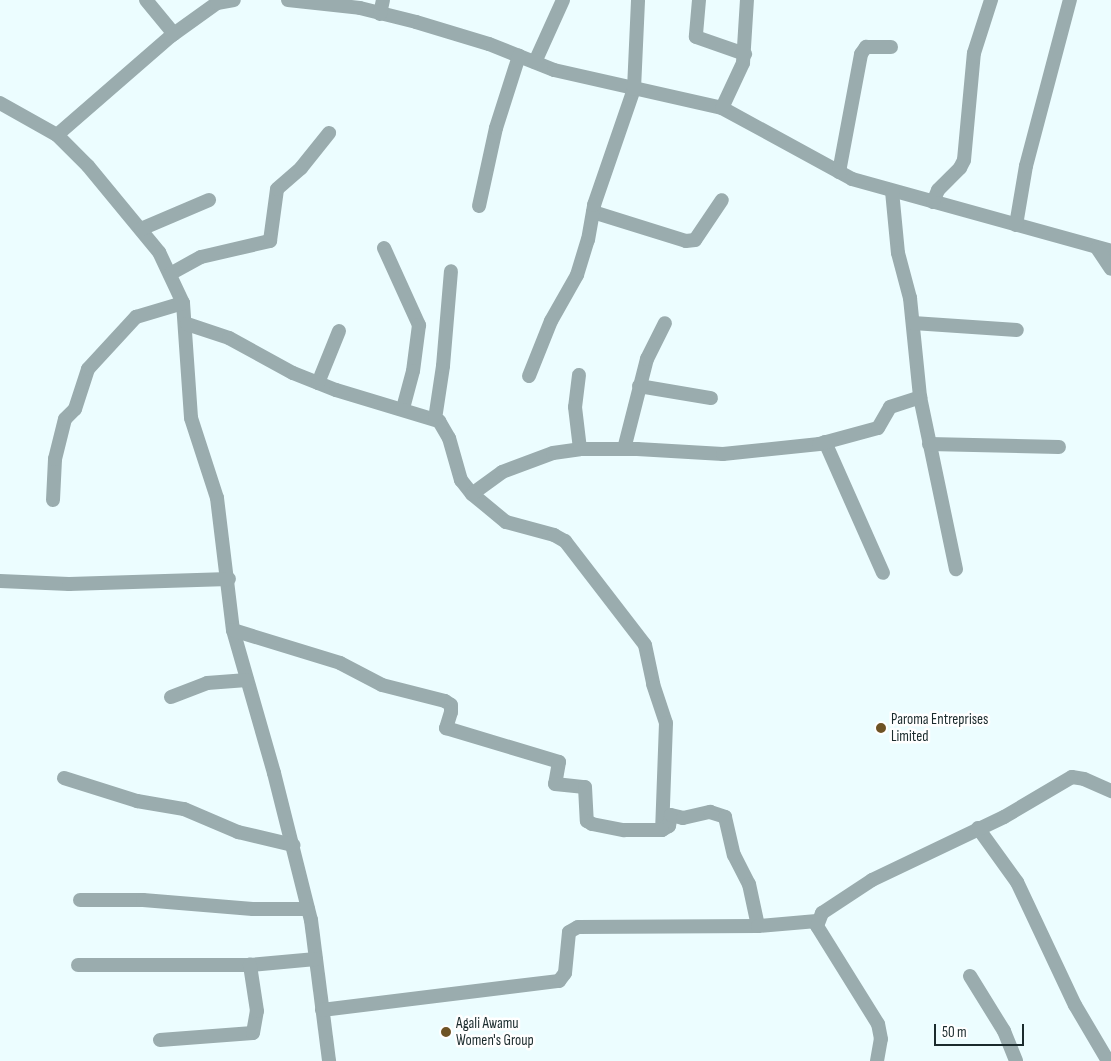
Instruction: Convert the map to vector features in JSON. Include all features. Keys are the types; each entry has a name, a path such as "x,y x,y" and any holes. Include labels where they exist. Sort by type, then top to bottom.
{"street":[{"path":"146,0 174,34"},
{"path":"57,135 174,34 218,2 234,0"},
{"path":"288,0 360,8 480,42 535,62 634,89 722,108 839,172 892,191 1111,251"},
{"path":"380,14 383,0"},
{"path":"535,62 563,0"},
{"path":"529,376 551,321 577,275 593,212 634,89 638,0"},
{"path":"699,0 696,37 745,54"},
{"path":"722,108 745,54 747,0"},
{"path":"933,202 938,190 960,168 964,160 974,54 991,0"},
{"path":"1016,225 1026,166 1070,0"},
{"path":"839,172 861,54 866,46 891,46"},
{"path":"479,206 496,128 519,56"},
{"path":"0,103 57,135 141,229 170,274 183,303 187,324 191,418 217,498 228,579 232,630 293,845 308,909 330,1061"},
{"path":"170,274 201,257 270,241 277,189 301,168 329,133"},
{"path":"892,191 898,253 907,285 913,323 920,397 956,569"},
{"path":"141,229 209,200"},
{"path":"593,212 686,241 696,240 722,200"},
{"path":"384,248 418,325 413,371 403,409"},
{"path":"1097,248 1111,269"},
{"path":"435,419 443,366 451,271"},
{"path":"53,500 54,458 65,419 75,409 88,369 136,317 183,303"},
{"path":"624,449 647,359 665,323"},
{"path":"913,323 1017,330"},
{"path":"187,324 228,338 318,383 435,419 446,429 462,480 472,494 506,522 554,534 565,541 646,645 652,684 666,723 662,830"},
{"path":"318,383 339,331"},
{"path":"579,374 575,407 580,449"},
{"path":"639,386 711,398"},
{"path":"472,494 502,472 527,462 580,449 624,449 723,454 825,442 878,428 890,407 920,397"},
{"path":"825,442 883,573"},
{"path":"929,444 1059,447"},
{"path":"0,582 69,584 228,579"},
{"path":"232,630 340,663 382,685 445,701 451,705 452,712 446,728 558,762 556,784 585,787 587,821 592,824 624,830 662,830 669,826 671,815 683,818 710,812 725,817 734,855 749,884 758,926"},
{"path":"171,697 207,683 247,680"},
{"path":"322,1010 559,981 565,973 569,932 578,927 758,926 817,921 833,903 872,880 978,828 1072,777 1084,779 1111,791"},
{"path":"64,778 136,801 184,809 238,832 293,845"},
{"path":"978,828 1018,882 1075,1005 1108,1061"},
{"path":"80,900 121,900 133,903 143,900 253,909 308,909"},
{"path":"817,921 817,926 878,1024 881,1040 877,1061"},
{"path":"78,965 250,965 316,960"},
{"path":"160,1040 253,1033 256,1002 250,965"},
{"path":"970,976 1004,1030 1016,1061"}],"place":[{"name":"Paroma Entreprises Limited","path":"881,728"},
{"name":"Agali Awamu Women's Group","path":"446,1032"}]}
